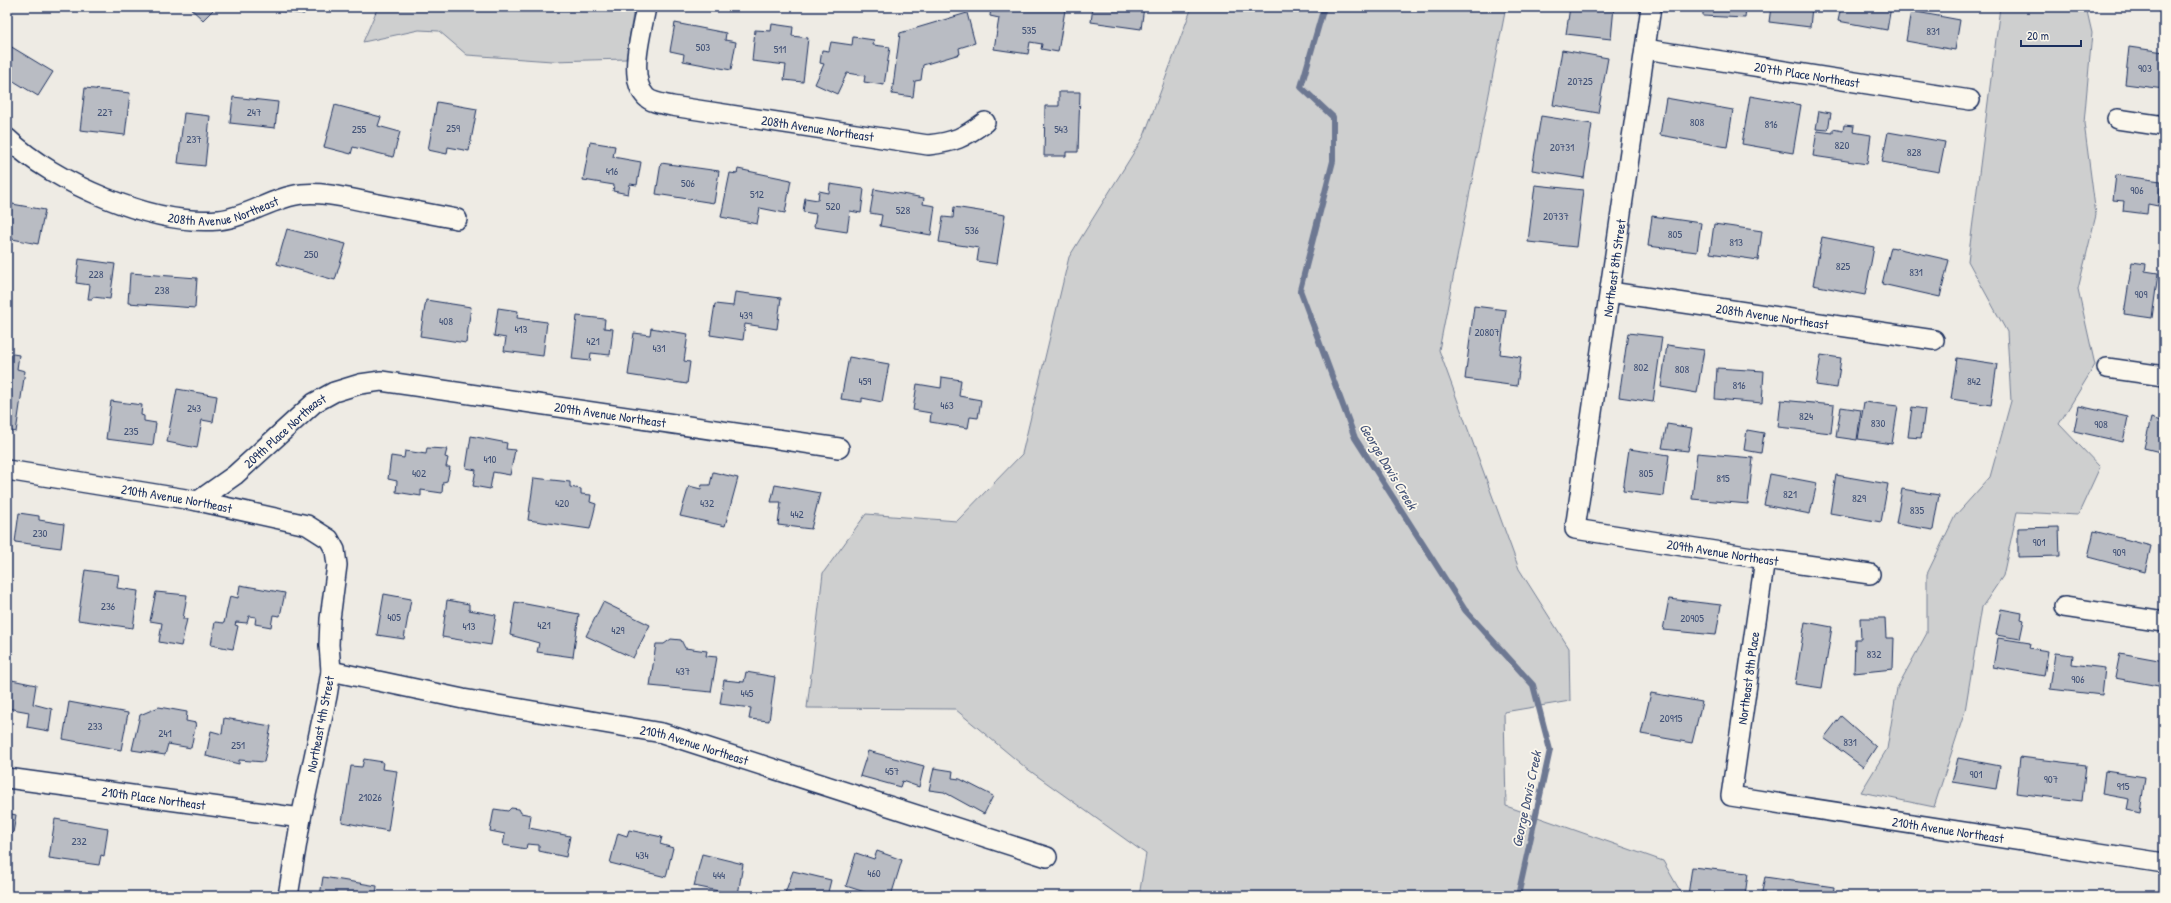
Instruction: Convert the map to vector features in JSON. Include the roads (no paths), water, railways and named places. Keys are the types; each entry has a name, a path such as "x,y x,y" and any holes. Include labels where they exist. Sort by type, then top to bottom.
{"street":[{"name":"208th Avenue Northeast","path":"646,7 636,72 638,84 646,97 672,106 928,145 946,143 964,137 985,122"},
{"name":"Northeast 8th Street","path":"1575,529 1651,7"},
{"name":"207th Place Northeast","path":"1645,49 1970,100"},
{"path":"2117,119 2164,126"},
{"name":"208th Avenue Northeast","path":"7,138 24,154 76,184 140,210 178,219 219,220 254,211 281,200 302,194 333,195 457,219"},
{"name":"208th Avenue Northeast","path":"1610,292 1934,340"},
{"path":"2107,368 2164,376"},
{"name":"209th Avenue Northeast","path":"381,381 839,448"},
{"name":"209th Place Northeast","path":"198,501 235,475 314,403 334,392 360,384 381,381"},
{"name":"210th Avenue Northeast","path":"7,470 198,501 307,525 329,539 335,550"},
{"name":"209th Avenue Northeast","path":"1575,529 1870,574"},
{"name":"Northeast 4th Street","path":"288,896 301,818 331,671 329,645 337,565 335,550"},
{"name":"Northeast 8th Place","path":"1731,796 1765,559"},
{"path":"2064,607 2164,622"},
{"name":"210th Avenue Northeast","path":"331,671 463,699 662,733 1046,857"},
{"name":"210th Place Northeast","path":"7,778 301,818"},
{"name":"210th Avenue Northeast","path":"1731,796 2164,863"}],"waterway":[{"name":"George Davis Creek","path":"1324,7 1301,87 1333,117 1333,161 1300,290 1355,438 1465,610 1533,685 1550,750 1518,896"}]}
